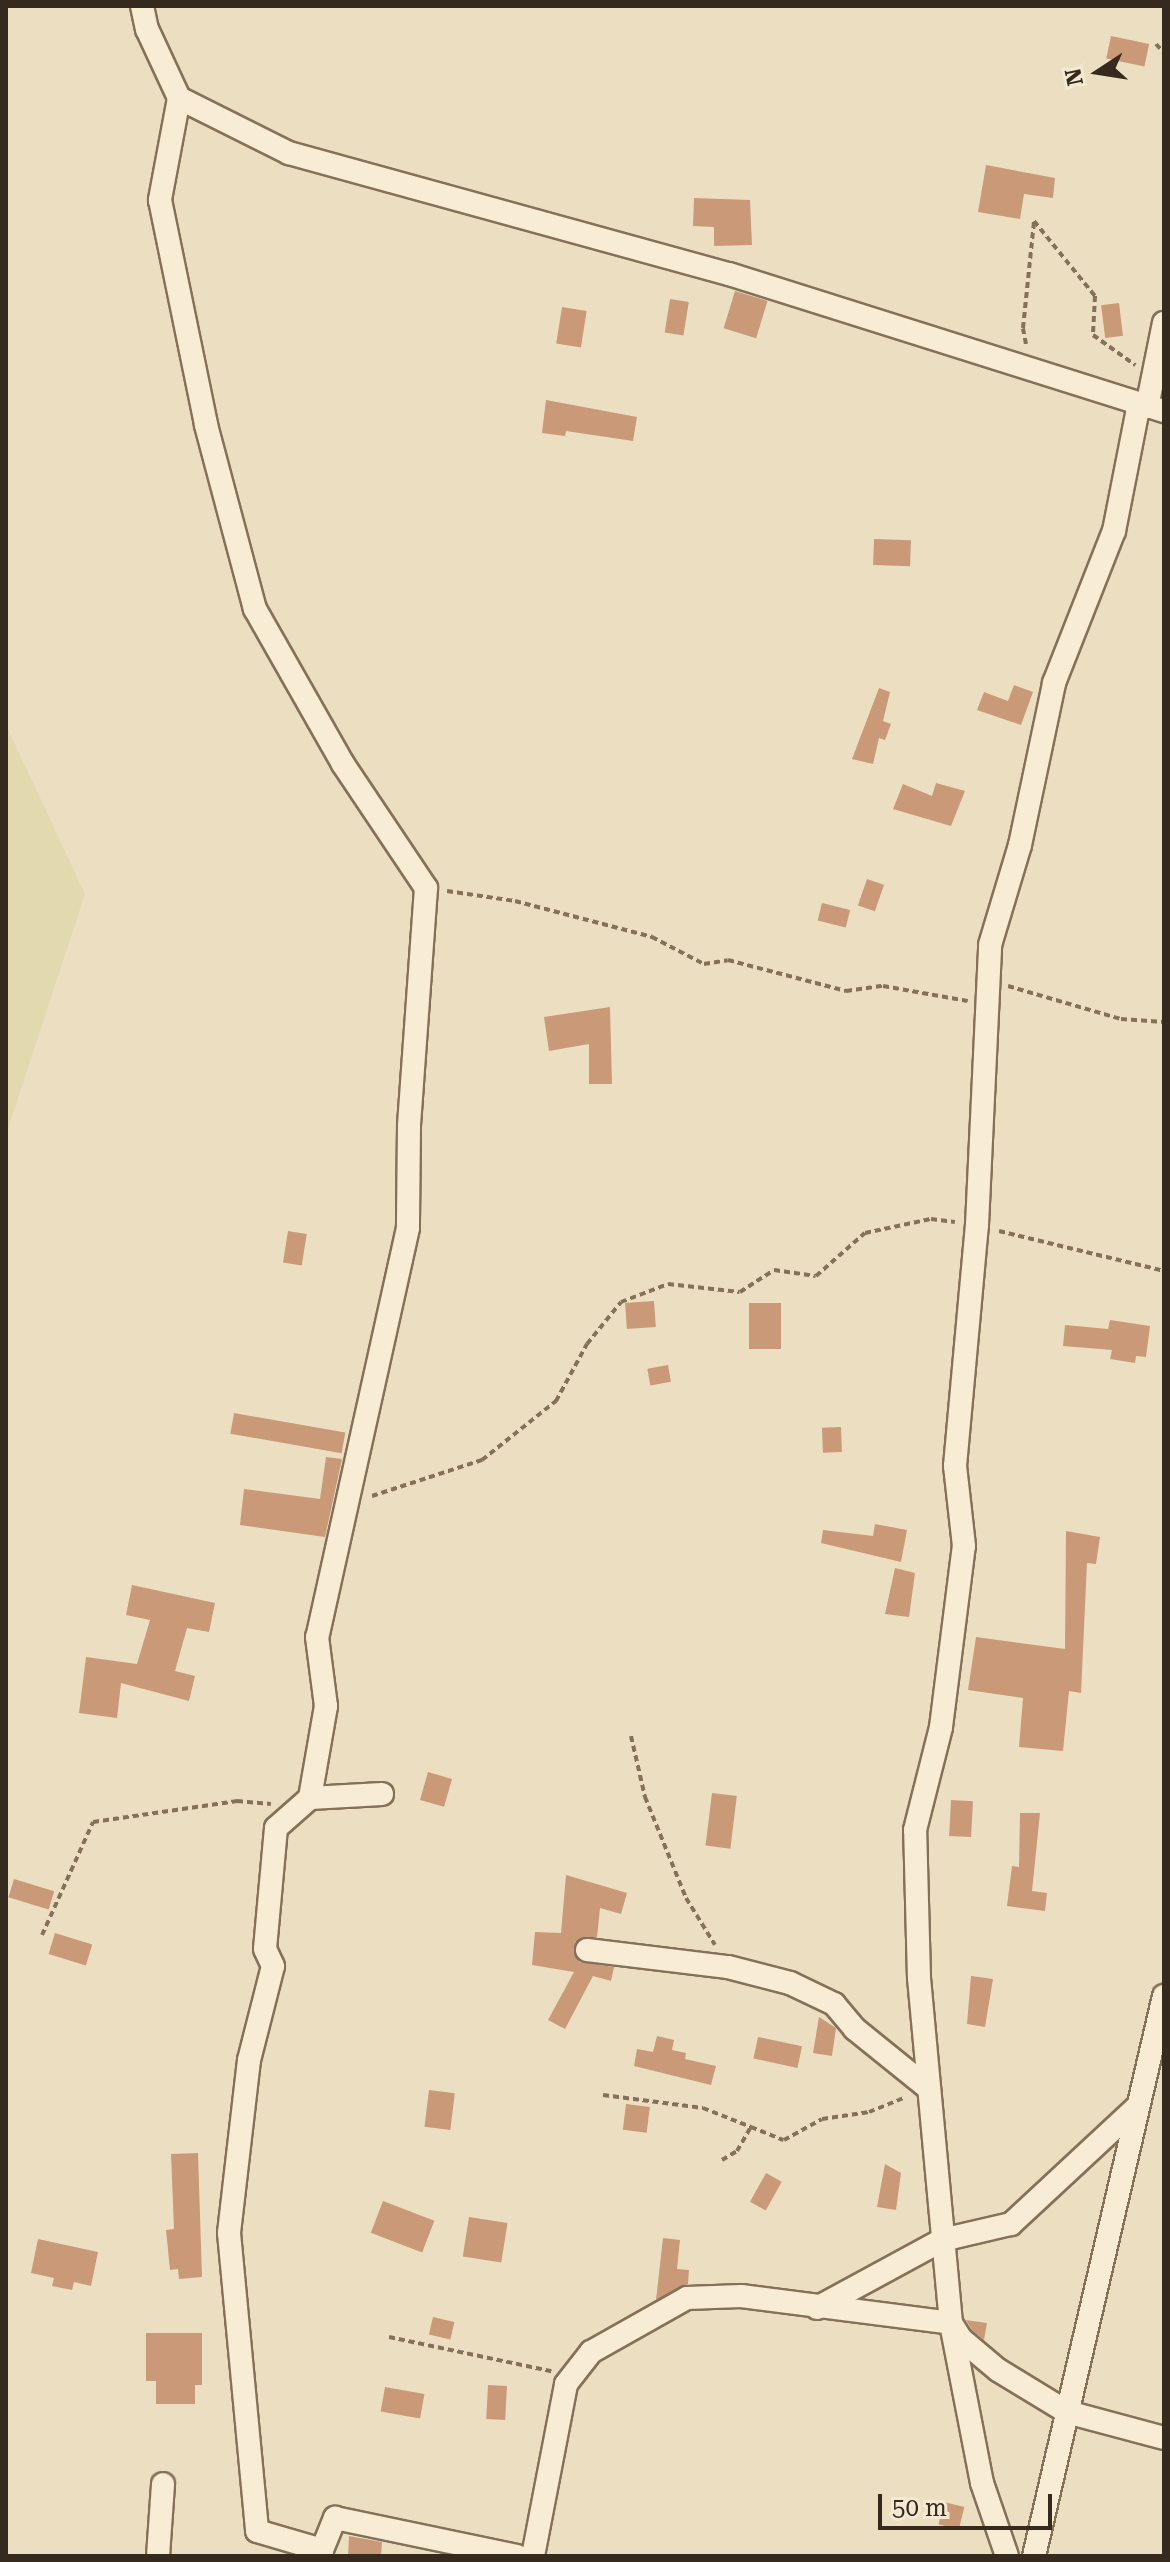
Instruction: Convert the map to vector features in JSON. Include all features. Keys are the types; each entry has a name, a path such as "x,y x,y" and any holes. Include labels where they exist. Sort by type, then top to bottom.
{"street":[{"path":"142,6 147,29 179,98 160,200 206,425 255,609 343,764 426,888 409,1126 408,1228 343,1505 317,1637 326,1706 306,1802"},
{"path":"179,98 289,153 729,274 1150,407"},
{"path":"1007,2556 982,2483 951,2323 928,2088 915,1830 941,1727 964,1546 955,1466 977,1225 990,1004 990,945 1020,845 1054,683 1114,531 1150,407 1152,379 1164,323"},
{"path":"382,1794 306,1802 276,1828 265,1949 273,1966 249,2060 229,2233 257,2531 322,2550 335,2518 517,2556"},
{"path":"587,1950 728,1967 790,1983 834,2004 855,2029 928,2088"},
{"path":"1034,2556 1164,1996"},
{"path":"817,2308 942,2240 1011,2224 1139,2106"},
{"path":"533,2556 556,2421 573,2375 591,2352 687,2298 741,2296 951,2323"},
{"path":"951,2323 961,2339 998,2370 1067,2412 1164,2438"},
{"path":"158,2556 163,2484"}],"path":[{"path":"1156,44 1164,53"},
{"path":"1032,370 1023,328 1034,221 1095,296 1093,335 1152,379"},
{"path":"426,888 515,901 652,937 704,964 728,960 846,991 883,986 990,1004"},
{"path":"990,981 1121,1019 1164,1022"},
{"path":"343,1505 482,1460 556,1401 587,1344 621,1302 668,1284 740,1292 774,1270 816,1276 865,1233 931,1219 977,1225 1164,1271"},
{"path":"631,1736 645,1797 686,1898 728,1967"},
{"path":"42,1935 93,1822 237,1801 306,1802"},
{"path":"603,2095 692,2105 784,2140 822,2119 869,2112 928,2088"},
{"path":"722,2160 737,2151 751,2127"},
{"path":"389,2337 573,2375"}],"shaded area":[{"path":"6,725 85,894 6,1135"}],"building":[{"path":"1111,36 1149,44 1144,67 1106,58"},
{"path":"986,165 1055,178 1053,198 1024,194 1020,219 978,212"},
{"path":"694,198 750,200 752,245 714,246 714,227 693,226"},
{"path":"735,291 768,301 756,338 724,328"},
{"path":"670,299 689,302 683,336 665,333"},
{"path":"1119,303 1123,336 1105,338 1101,305"},
{"path":"562,307 587,311 581,347 556,344"},
{"path":"546,400 637,417 633,441 566,431 565,436 542,433"},
{"path":"874,539 911,540 910,566 873,565"},
{"path":"1014,685 1033,692 1021,725 977,710 984,692 1008,701"},
{"path":"879,688 890,692 883,721 891,724 885,740 879,738 873,764 852,759"},
{"path":"936,783 965,791 951,826 893,809 903,784 932,796"},
{"path":"867,879 884,885 875,911 858,905"},
{"path":"822,903 850,910 846,927 818,920"},
{"path":"610,1007 612,1084 589,1084 589,1044 549,1051 544,1017"},
{"path":"288,1231 307,1234 302,1266 283,1263"},
{"path":"654,1301 656,1327 627,1329 625,1303"},
{"path":"749,1303 781,1303 781,1349 749,1349"},
{"path":"1110,1320 1150,1326 1146,1357 1136,1356 1135,1363 1110,1359 1112,1350 1063,1346 1065,1325 1108,1329"},
{"path":"668,1365 671,1382 650,1385 647,1369"},
{"path":"234,1413 345,1433 342,1453 230,1434"},
{"path":"841,1427 842,1452 823,1453 822,1428"},
{"path":"326,1457 342,1459 325,1537 240,1525 244,1489 320,1499"},
{"path":"875,1524 907,1530 901,1562 821,1543 823,1530 873,1536"},
{"path":"1066,1531 1100,1537 1096,1564 1087,1563 1081,1693 1069,1691 1063,1751 1019,1747 1023,1698 968,1690 976,1637 1065,1649"},
{"path":"895,1568 915,1573 909,1617 885,1614"},
{"path":"132,1585 215,1603 209,1632 187,1628 175,1671 195,1676 189,1701 121,1683 117,1718 79,1713 86,1657 137,1664 150,1620 126,1615"},
{"path":"428,1772 452,1779 444,1807 420,1800"},
{"path":"712,1793 737,1796 730,1849 706,1846"},
{"path":"951,1800 973,1801 971,1837 949,1836"},
{"path":"1020,1813 1040,1813 1032,1891 1047,1893 1045,1911 1007,1906 1012,1866 1019,1867"},
{"path":"566,1875 627,1893 621,1914 600,1908 597,1937 575,1942 579,1962 614,1967 611,1981 593,1976 565,2029 548,2020 574,1972 532,1965 535,1932 561,1933"},
{"path":"14,1879 54,1891 49,1909 8,1897"},
{"path":"55,1933 92,1944 86,1965 49,1954"},
{"path":"971,1976 993,1979 985,2027 967,2024"},
{"path":"819,2017 836,2028 832,2056 813,2053"},
{"path":"657,2036 674,2040 672,2050 686,2053 685,2059 716,2066 711,2085 634,2066 637,2049 653,2052"},
{"path":"758,2037 802,2046 797,2068 753,2059"},
{"path":"429,2090 455,2093 450,2130 424,2127"},
{"path":"626,2104 650,2107 647,2133 623,2130"},
{"path":"198,2153 202,2277 179,2279 178,2269 170,2270 166,2230 174,2229 171,2154"},
{"path":"885,2164 901,2173 896,2210 877,2207"},
{"path":"766,2173 782,2182 766,2211 750,2202"},
{"path":"383,2201 434,2221 422,2252 371,2233"},
{"path":"469,2217 508,2223 501,2263 463,2257"},
{"path":"663,2238 680,2240 677,2269 689,2270 688,2284 656,2300"},
{"path":"38,2239 98,2252 91,2286 74,2282 72,2290 52,2286 54,2278 31,2273"},
{"path":"433,2317 454,2322 450,2339 429,2335"},
{"path":"966,2320 987,2323 984,2340 972,2330"},
{"path":"146,2333 202,2333 202,2385 195,2385 195,2404 156,2404 156,2381 146,2381"},
{"path":"488,2385 507,2386 505,2420 486,2419"},
{"path":"385,2387 424,2394 420,2419 381,2412"},
{"path":"944,2502 964,2507 959,2529 938,2524"},
{"path":"349,2536 382,2542 381,2556 348,2556"}]}
